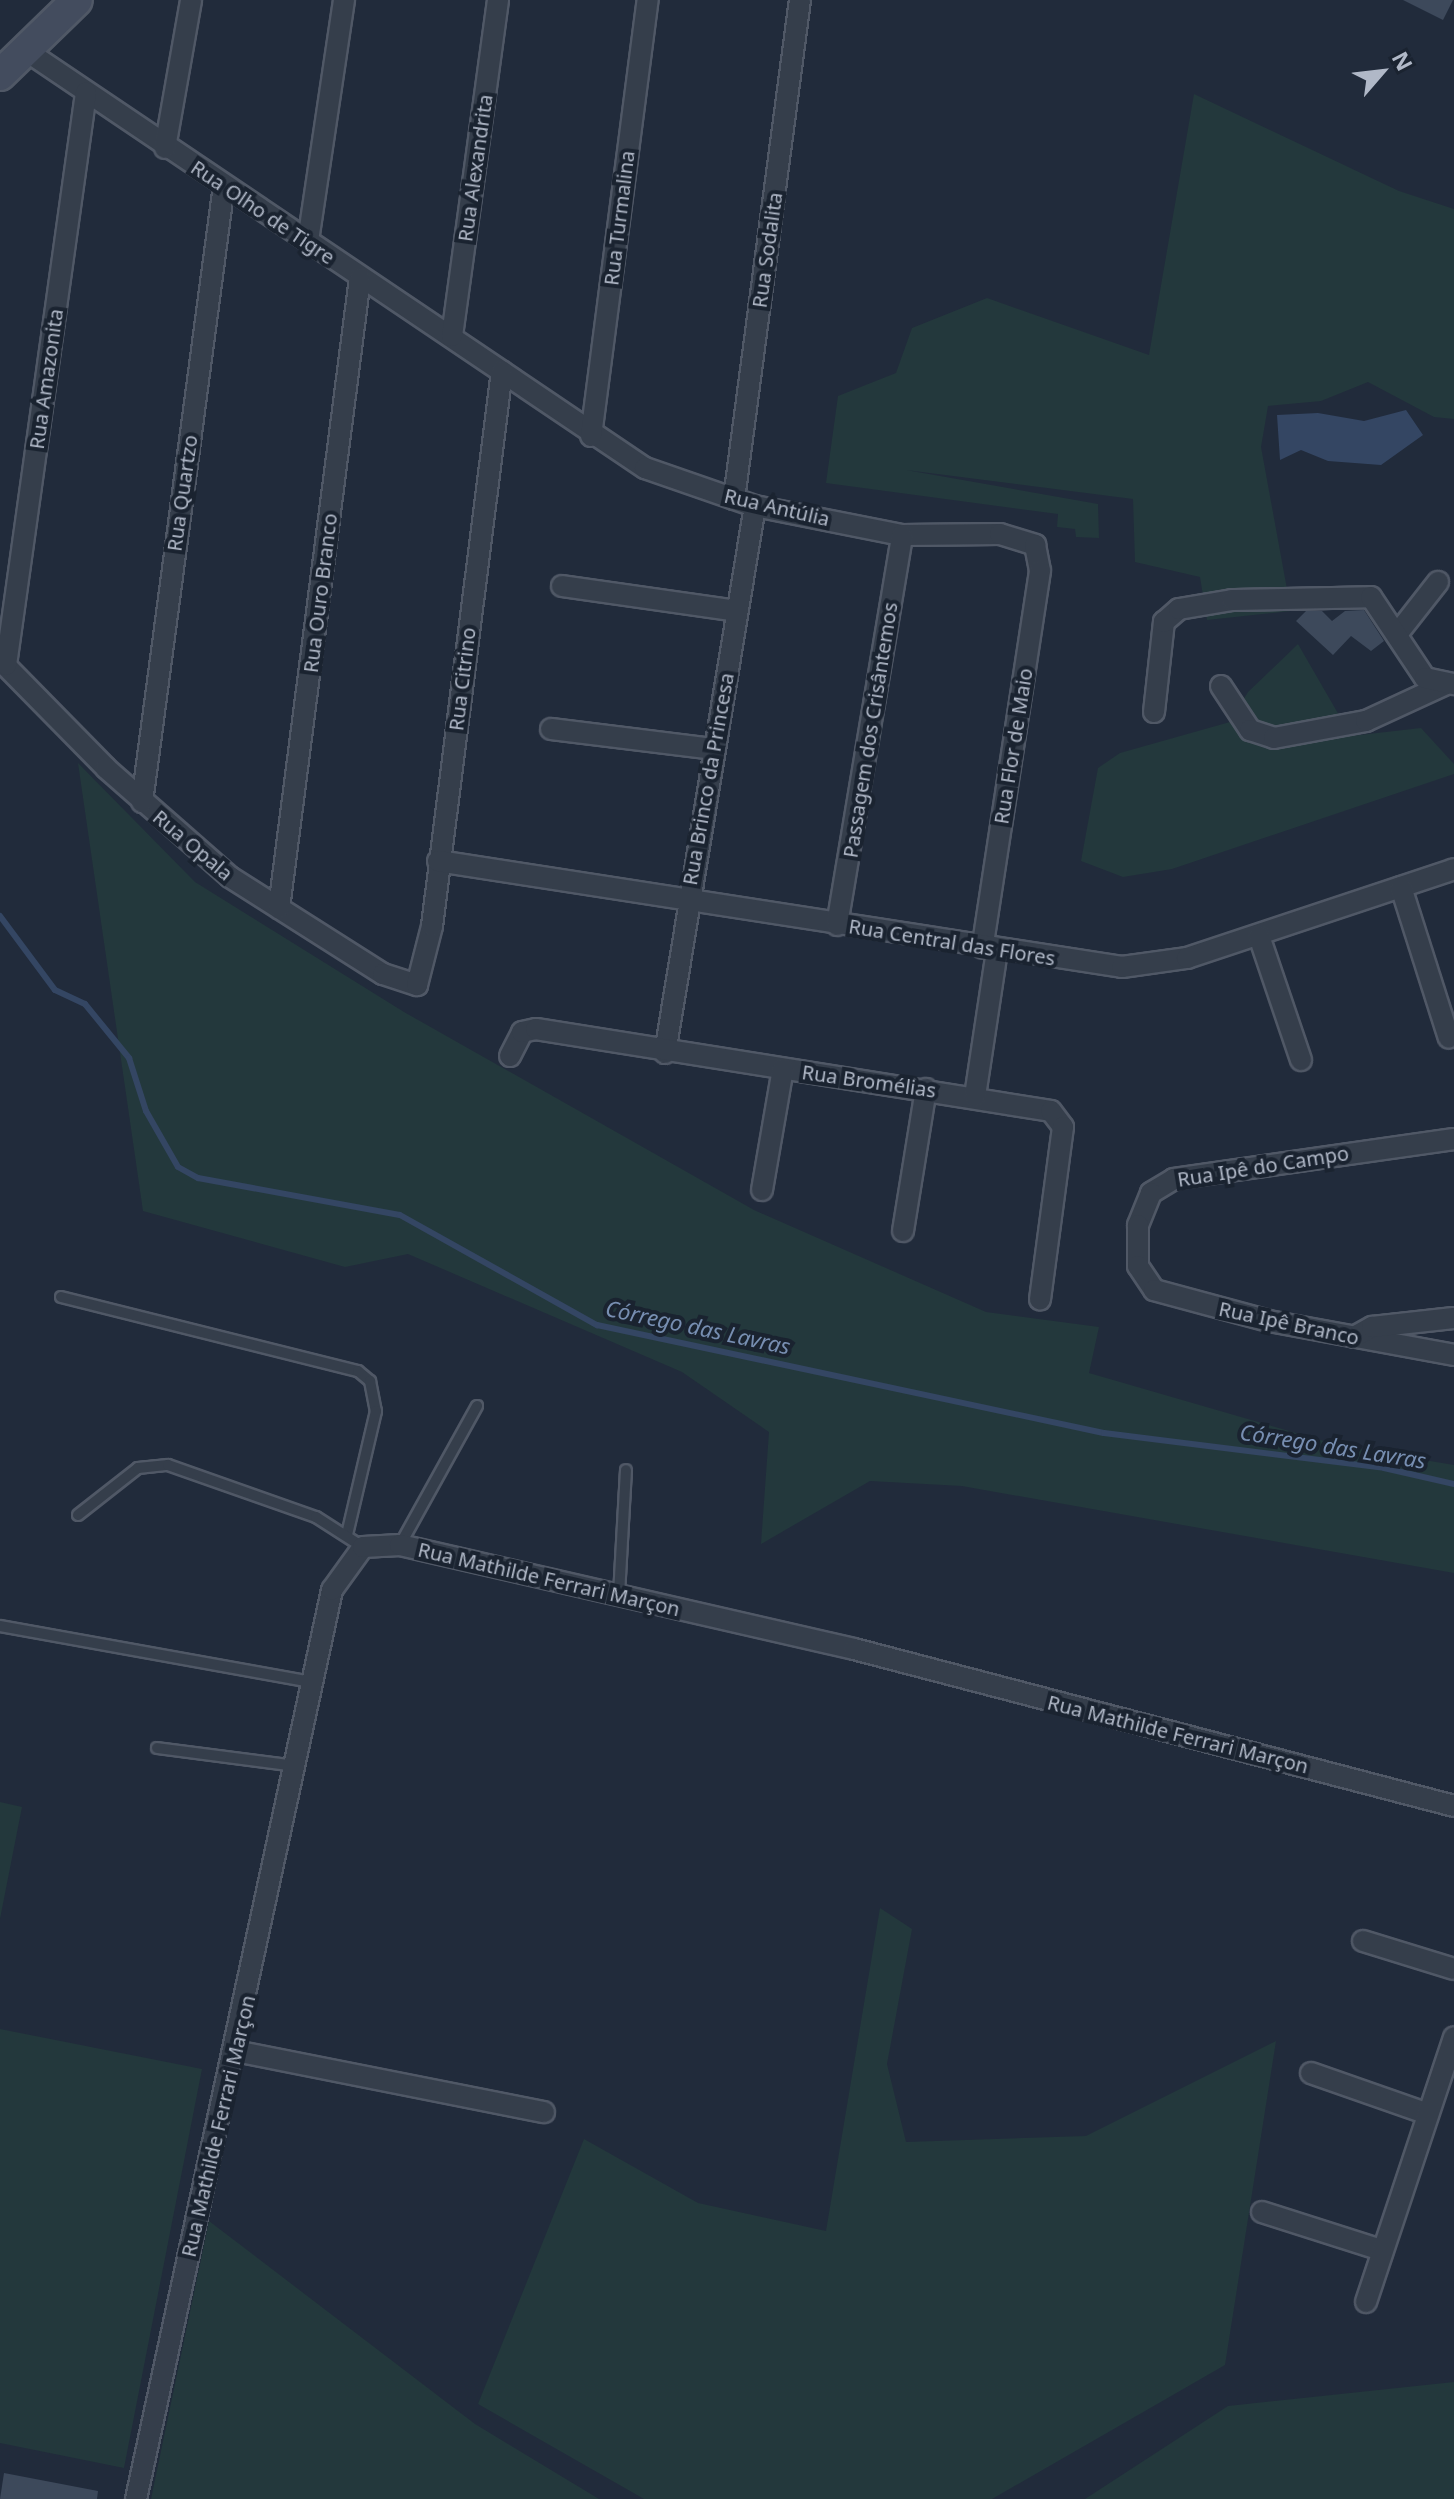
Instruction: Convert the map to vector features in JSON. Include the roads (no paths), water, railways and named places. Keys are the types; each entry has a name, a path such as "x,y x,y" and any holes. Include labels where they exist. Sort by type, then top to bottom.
{"street":[{"path":"0,75 77,0"},
{"path":"165,148 191,0"},
{"path":"308,241 344,0"},
{"name":"Rua Alexandrita","path":"452,336 498,0"},
{"name":"Rua Turmalina","path":"591,436 648,0"},
{"name":"Rua Sodalita","path":"734,499 800,0"},
{"name":"Rua Olho de Tigre","path":"25,50 165,148 502,371"},
{"name":"Rua Amazonita","path":"3,663 86,93"},
{"name":"Rua Quartzo","path":"142,802 224,185"},
{"name":"Rua Ouro Branco","path":"279,908 360,278"},
{"name":"Rua Antúlia","path":"502,371 591,436 645,468 755,506 902,535 1000,534 1035,545"},
{"name":"Rua Citrino","path":"417,985 438,861 502,371"},
{"name":"Rua Brinco da Princesa","path":"665,1053 687,901 755,506"},
{"name":"Passagem dos Crisântemos","path":"837,925 902,535"},
{"name":"Rua Flor de Maio","path":"975,1096 989,949 1040,571 1035,545"},
{"path":"1398,633 1438,582"},
{"path":"562,586 737,611"},
{"path":"1154,712 1157,646 1164,622 1179,609 1371,597 1398,633 1425,678 1450,684"},
{"name":"Rua Opala","path":"3,663 142,802 279,908 399,984 417,985"},
{"path":"1221,686 1250,730 1274,738 1366,721 1450,684"},
{"path":"551,729 713,749"},
{"name":"Rua Central das Flores","path":"438,861 989,949 1158,965 1259,936 1454,869"},
{"path":"1401,887 1449,1038"},
{"path":"1259,936 1301,1060"},
{"name":"Rua Bromélias","path":"510,1056 522,1032 536,1029 665,1053 1042,1107 1063,1127 1040,1299"},
{"path":"762,1190 783,1069"},
{"path":"903,1231 926,1089"},
{"name":"Rua Ipê do Campo","path":"1138,1266 1141,1211 1160,1184 1207,1171 1454,1139"},
{"name":"Rua Ipê Branco","path":"1138,1266 1154,1290 1171,1296 1354,1337 1454,1355"},
{"path":"1354,1337 1372,1327 1454,1318"},
{"name":"Rua Mathilde Ferrari Marçon","path":"136,2499 332,1590 355,1541 400,1545 619,1595 1454,1806"},
{"path":"1363,1941 1454,1969"},
{"path":"1366,2302 1428,2114 1448,2077 1454,2037"},
{"path":"235,2051 544,2112"},
{"path":"1311,2073 1428,2114"},
{"path":"1262,2212 1381,2250"}],"lane":[{"path":"61,1297 358,1371 370,1381 376,1411 355,1541 316,1517 168,1465 138,1468 78,1515"},
{"path":"400,1545 477,1406"},
{"path":"619,1595 626,1470"},
{"path":"0,1626 312,1682"},
{"path":"157,1748 295,1766"}],"water":[{"path":"1406,410 1423,435 1381,465 1328,461 1301,450 1280,460 1277,415 1318,413 1364,421"}],"waterway":[{"name":"Córrego das Lavras","path":"0,916 55,990 85,1004 129,1058 146,1111 178,1167 198,1178 400,1215 597,1325 1104,1433 1384,1468 1454,1484"}]}
